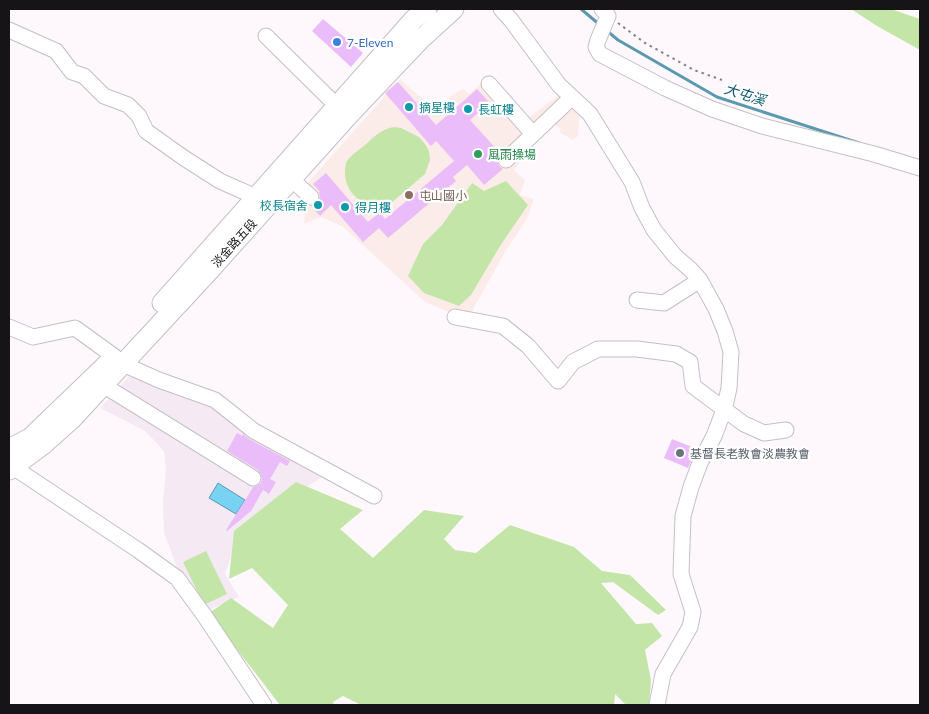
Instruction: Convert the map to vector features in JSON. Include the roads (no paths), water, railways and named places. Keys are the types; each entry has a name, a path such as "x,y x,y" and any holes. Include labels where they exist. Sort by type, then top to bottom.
{"main road":[{"name":"淡金路五段","path":"10,462 30,438 119,360 210,270 291,179 361,91 414,19 427,9"},
{"name":"淡金路五段","path":"10,462 44,444 72,420 104,385 119,360 256,197 337,106 361,91 454,9"}],"street":[{"path":"501,9 559,85 590,114 632,182 642,208 654,230 674,256 700,280 716,309 731,352 729,388 724,410 714,436 700,463 683,516 681,574 693,612 690,627 663,674 657,705"},
{"path":"605,15 596,47 600,54 665,88 712,109 762,126 874,154 920,168"},
{"path":"9,30 56,52 72,72 84,76 104,96 128,106 138,116 146,131 220,181 256,197"},
{"path":"266,36 337,106"},
{"path":"489,84 533,134"},
{"path":"506,160 572,97"},
{"path":"291,179 311,197"},
{"path":"637,300 664,303 700,280"},
{"path":"455,317 503,326 528,346 558,381 573,362 598,349 637,349 676,354 690,362 693,386 744,424 764,433 786,430"},
{"path":"9,328 34,337 75,328 119,360 160,380 215,400 254,431 374,496"},
{"path":"104,385 253,478"},
{"path":"10,462 178,578 264,705"}],"water":[{"path":"218,483 245,500 236,514 209,498"}],"waterway":[{"name":"大屯溪","path":"581,9 600,25"},
{"name":"大屯溪","path":"606,30 618,40 717,97 859,143"}],"place":[{"name":"7-Eleven","path":"337,42"},
{"name":"摘星樓","path":"409,107"},
{"name":"長虹樓","path":"468,109"},
{"name":"風雨操場","path":"478,154"},
{"name":"屯山國小","path":"409,195"},
{"name":"校長宿舍","path":"318,205"},
{"name":"得月樓","path":"345,207"},
{"name":"基督長老教會淡農教會","path":"680,453"}]}
